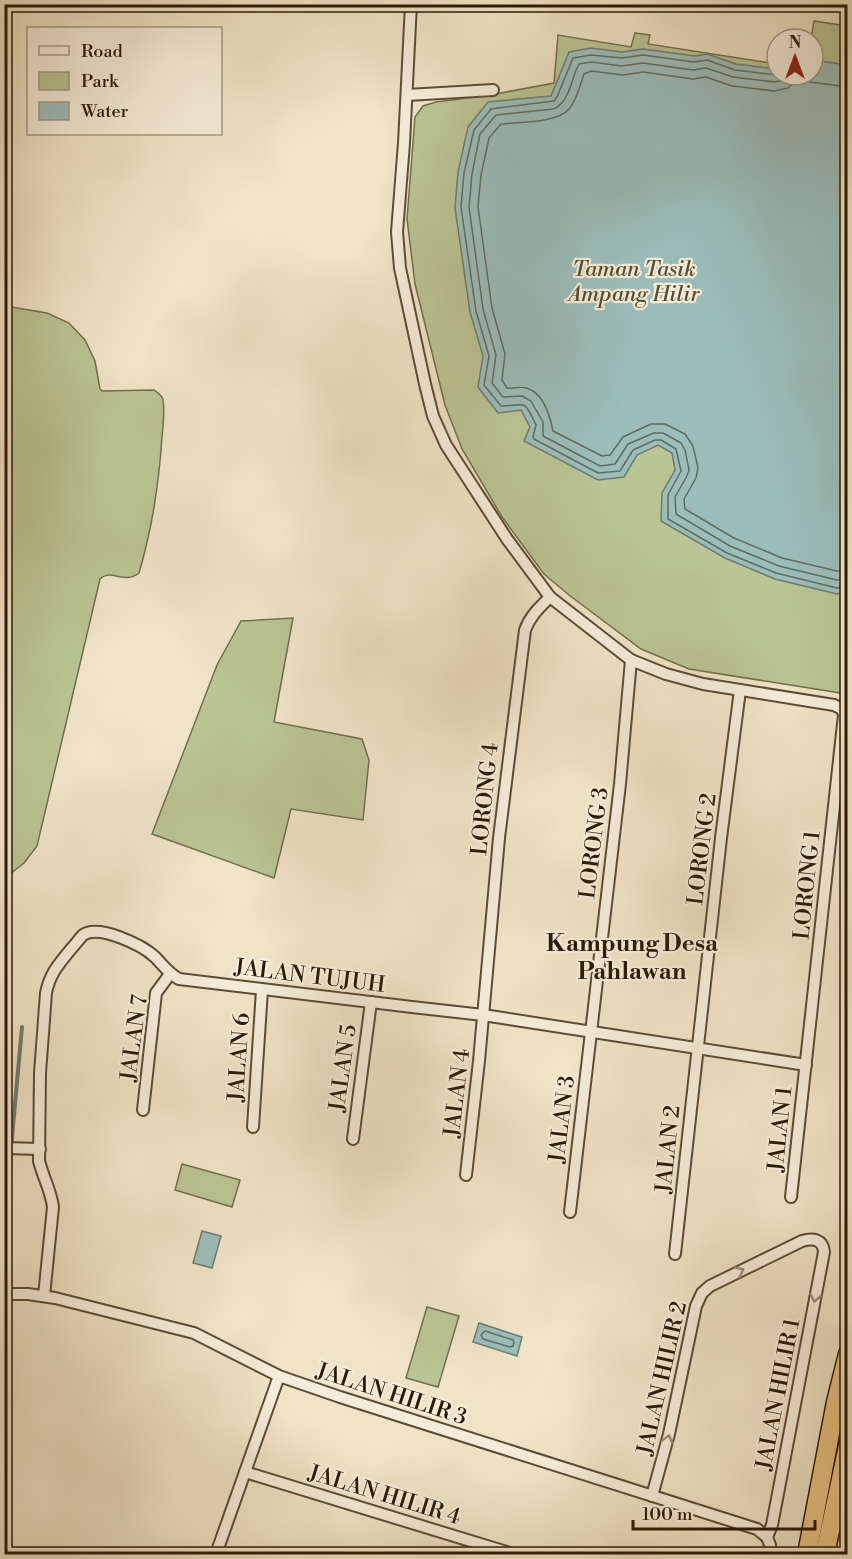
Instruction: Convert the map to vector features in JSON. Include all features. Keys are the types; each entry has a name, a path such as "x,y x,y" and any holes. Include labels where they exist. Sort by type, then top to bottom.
{"highway":[{"path":"825,1554 826,1504 836,1401 848,1354"},
{"path":"807,1554 848,1446"}],"street":[{"path":"411,4 397,232 400,268 425,384 433,416 446,445 507,539 550,597 631,660 666,674 703,684 740,690"},
{"path":"406,95 493,90"},
{"name":"LORONG 4","path":"483,1015 499,838 525,630 534,612 550,597"},
{"name":"LORONG 3","path":"591,1031 620,784 631,660"},
{"name":"LORONG 1","path":"740,690 834,705 842,709 844,715 806,1065"},
{"name":"LORONG 2","path":"698,1048 740,690"},
{"path":"44,1296 52,1207 50,1191 39,1161 40,1073 48,981 53,971 84,935 97,931 143,947 170,974"},
{"name":"JALAN TUJUH","path":"170,974 179,979 262,990 483,1015 806,1065"},
{"name":"JALAN 7","path":"143,1110 156,993 170,974"},
{"name":"JALAN 6","path":"253,1127 262,990"},
{"name":"JALAN 5","path":"353,1139 371,1002"},
{"name":"JALAN 4","path":"466,1175 483,1015"},
{"name":"JALAN 3","path":"570,1212 591,1031"},
{"name":"JALAN 2","path":"675,1254 698,1048"},
{"name":"JALAN 1","path":"791,1197 806,1065"},
{"path":"6,1148 40,1149"},
{"name":"JALAN HILIR 2","path":"652,1496 669,1434 696,1306 702,1293 710,1286 802,1241 810,1239 820,1241"},
{"name":"JALAN HILIR 1","path":"770,1554 767,1537 772,1525 824,1252 820,1241"},
{"name":"JALAN HILIR 3","path":"4,1294 44,1296 194,1333 279,1376 757,1529 767,1537"},
{"path":"216,1554 279,1376"},
{"name":"JALAN HILIR 4","path":"245,1472 513,1554"}],"green space":[{"name":"Taman Tasik Ampang Hilir","path":"814,21 847,26 847,694 689,669 641,649 544,574 502,517 462,449 445,405 415,284 407,219 415,117 423,106 554,83 558,35 631,47 635,33 650,35 648,44 765,62 765,87 825,87 825,27 813,27"},
{"path":"5,306 47,313 69,323 85,340 95,361 102,391 154,390 162,397 164,418 154,506 139,573 128,577 109,575 100,579 37,846 24,863 5,878"},
{"path":"293,618 274,722 362,739 369,760 363,820 291,809 274,878 152,834 217,665 241,621"},
{"path":"182,1164 240,1180 232,1207 175,1190"},
{"path":"427,1307 459,1316 438,1387 406,1378"}],"water":[{"name":"Taman Tasik Ampang Hilir","path":"591,48 622,52 643,49 695,56 707,54 736,64 765,68 765,87 825,87 825,62 847,65 847,592 837,594 775,579 725,558 661,521 662,493 675,470 672,453 658,445 637,455 624,477 598,480 524,441 530,427 521,410 498,413 478,387 483,356 470,312 455,208 458,172 468,127 488,102 551,96 569,52"},
{"path":"202,1231 221,1236 212,1268 193,1263"},
{"path":"479,1323 522,1337 517,1356 473,1342"}],"waterway":[{"path":"4,1253 22,1027"}],"district":[{"name":"Kampung Desa Pahlawan","path":"632,957"}]}
